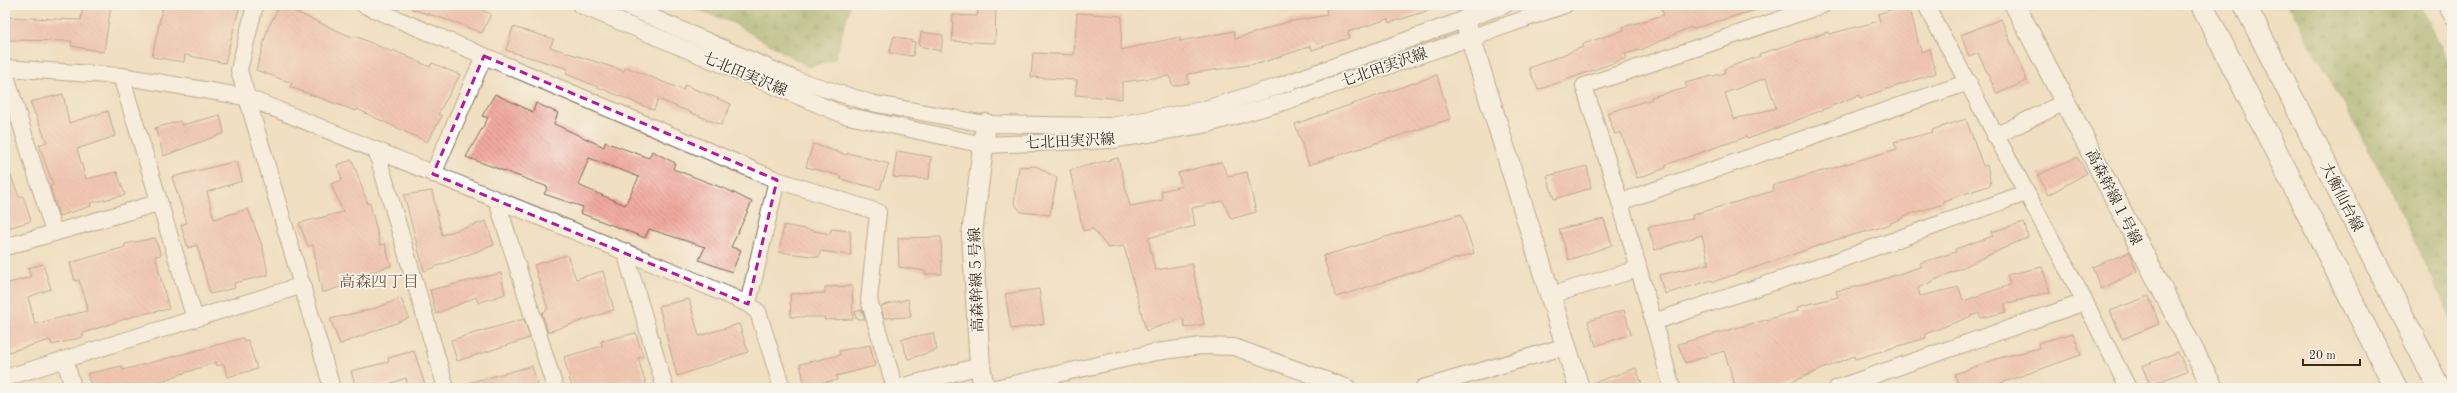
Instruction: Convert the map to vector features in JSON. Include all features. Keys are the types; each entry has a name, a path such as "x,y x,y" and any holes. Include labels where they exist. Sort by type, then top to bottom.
{"main road":[{"path":"2202,5 2396,388"},
{"name":"大衡仙台線","path":"2245,5 2439,388"}],"street":[{"path":"254,5 239,70 332,388"},
{"path":"364,5 778,180 878,212 869,300 896,388 980,366"},
{"name":"七北田実沢線","path":"580,5 844,115 984,145 1112,140 1208,124 1287,101 1467,29 1565,5"},
{"path":"624,5 804,82 871,103 986,124 1111,126 1202,110 1467,29 1505,5"},
{"path":"1672,388 1620,202 1584,86 1824,5"},
{"path":"1926,5 1969,82 1995,136 2084,302 2128,388"},
{"name":"高森幹線１号線","path":"2015,5 2213,388"},
{"path":"2446,5 2452,16"},
{"path":"1467,29 1579,388"},
{"path":"434,174 484,56"},
{"path":"5,68 121,76 246,96 625,252 748,304 758,312 782,388"},
{"path":"5,72 54,233"},
{"path":"121,76 158,203 195,319"},
{"path":"1620,202 1969,82"},
{"path":"1995,136 2065,102"},
{"name":"高森幹線５号線","path":"984,388 980,366 972,234 986,124"},
{"path":"376,150 446,388"},
{"path":"748,304 778,180"},
{"path":"1653,322 1831,263 2026,193"},
{"path":"497,200 555,388"},
{"path":"5,247 158,203"},
{"path":"625,252 665,388"},
{"path":"1551,295 1638,269"},
{"path":"5,378 303,285"},
{"path":"1838,388 2084,302"},
{"path":"995,388 1156,352 1201,346 1234,347 1348,388"},
{"path":"1423,388 1567,346"},
{"path":"65,360 73,388"}],"highlighted area":[{"path":"484,56 777,180 748,304 433,174"}],"green space":[{"path":"686,5 850,5 835,59 809,67 733,23"},
{"path":"2289,5 2421,5 2452,70 2452,320 2395,198"}],"building":[{"path":"83,5 111,5 104,52 71,46 72,41 5,40 5,17 81,20"},
{"path":"163,5 240,5 225,63 185,55 184,62 152,57"},
{"path":"280,5 354,38 355,36 392,52 393,50 430,67 432,63 460,75 438,114 442,116 427,142 357,109 356,111 290,87 292,83 256,70 268,28"},
{"path":"412,5 469,5 491,14 482,33 457,23 412,9"},
{"path":"1339,5 1436,5 1436,8 1389,23 1388,19 1348,32 1349,38 1312,50 1311,46 1261,63 1187,74 1189,83 1173,86 1169,76 1122,82 1122,99 1075,95 1077,80 1031,77 1033,53 1074,55 1077,13 1122,16 1121,50 1179,37 1180,41 1234,31 1235,39 1288,22 1327,15 1326,9"},
{"path":"1660,5 1758,5 1759,9 1691,29 1690,27 1643,49 1625,54 1627,58 1538,90 1529,68 1583,47 1583,44 1624,30 1623,27 1664,15"},
{"path":"1909,5 1921,52 1930,49 1936,73 1860,98 1859,95 1770,131 1747,139 1746,137 1665,165 1666,168 1637,178 1621,132 1615,134 1607,113 1652,99 1651,97 1687,88 1685,83 1725,73 1724,69 1760,56 1759,54 1828,32 1829,34 1880,21 1878,14","holes":["1766,78 1776,108 1734,119 1725,93"]},
{"path":"978,7 996,7 995,43 952,41 953,15 977,16"},
{"path":"2001,19 2027,81 1997,94 1978,53 1969,57 1961,35"},
{"path":"513,27 554,39 550,47 624,71 626,67 683,90 685,85 731,104 721,125 658,99 654,110 566,74 568,69 506,50"},
{"path":"921,32 943,35 941,51 919,46"},
{"path":"894,36 915,42 913,56 889,53"},
{"path":"1437,75 1450,119 1309,165 1295,124"},
{"path":"63,94 69,123 108,111 115,136 77,149 86,179 117,172 125,195 90,203 91,206 59,216 50,186 53,185 39,145 47,142 30,102"},
{"path":"495,94 533,112 536,103 558,113 554,124 604,147 605,142 649,158 652,151 675,163 673,169 728,190 752,202 731,247 741,250 732,272 699,260 705,247 649,229 645,238 580,213 583,207 544,194 548,187 466,157 488,118 482,116","holes":["589,158 639,177 625,205 578,185"]},
{"path":"220,115 224,133 164,156 155,128 180,121 182,125"},
{"path":"1966,119 1983,166 1987,165 1991,185 1943,201 1944,204 1903,216 1903,218 1879,228 1835,240 1713,282 1712,280 1665,294 1659,275 1709,264 1702,235 1655,250 1648,227 1693,219 1692,215 1773,191 1772,186 1897,149 1894,142 1933,132 1932,130"},
{"path":"813,144 847,155 848,153 889,164 880,189 840,179 841,176 806,167"},
{"path":"897,151 931,157 929,179 893,177"},
{"path":"2077,157 2087,173 2048,195 2038,175"},
{"path":"1118,158 1130,206 1163,200 1161,191 1182,186 1178,173 1221,162 1228,176 1247,172 1256,212 1231,219 1223,201 1192,208 1195,226 1148,238 1155,270 1192,264 1204,324 1185,328 1183,318 1146,331 1124,246 1108,248 1093,229 1083,231 1070,170"},
{"path":"352,160 368,204 370,203 380,245 385,244 391,266 352,277 354,282 322,293 313,245 308,246 299,223 343,212 331,184 342,180 337,165"},
{"path":"237,161 242,181 207,192 214,219 248,209 263,248 268,275 234,283 235,288 210,294 197,245 188,248 181,225 187,223 172,177"},
{"path":"6,163 19,197 23,196 31,221 5,229"},
{"path":"1036,166 1057,178 1050,215 1021,212 1014,203 1019,167"},
{"path":"1587,166 1591,188 1554,199 1547,176"},
{"path":"432,191 442,235 486,221 494,245 424,271 404,195"},
{"path":"1461,214 1474,253 1336,297 1323,256"},
{"path":"1604,219 1612,245 1569,260 1559,229"},
{"path":"2024,222 2028,237 1918,288 1920,296 1959,287 1963,301 2010,285 2007,275 2042,267 2050,292 2005,304 2006,312 1981,318 1979,313 1925,334 1926,338 1855,359 1854,356 1776,388 1736,388 1724,351 1685,363 1678,344 1798,311 1797,307 1838,297 1836,291 1869,284 1922,266 1920,263 1956,252 1955,249 1993,236 1991,232"},
{"path":"784,225 830,234 831,229 850,231 851,255 820,251 819,257 779,252"},
{"path":"941,237 942,274 925,274 925,271 899,267 898,238"},
{"path":"155,238 161,255 155,256 169,309 137,315 83,333 83,337 52,345 50,340 5,353 5,284 31,277 28,268 43,264 51,289 28,297 35,324 87,311 86,307 88,307 79,280 75,281 70,263 125,247 125,244"},
{"path":"2130,252 2137,271 2101,289 2092,267"},
{"path":"567,255 576,279 603,271 614,310 548,332 542,313 548,309 534,265"},
{"path":"501,273 505,294 478,303 476,297 436,314 430,290"},
{"path":"852,286 853,319 824,320 825,317 791,317 790,294 825,293 825,287"},
{"path":"1039,289 1044,324 1011,329 1005,294"},
{"path":"2149,296 2159,324 2122,339 2110,311"},
{"path":"401,298 409,318 340,344 330,319 376,308"},
{"path":"689,299 699,336 739,324 748,352 677,376 659,306"},
{"path":"908,299 911,317 884,318 881,306"},
{"path":"862,310 865,319 856,319 855,312"},
{"path":"1624,310 1631,334 1596,346 1588,321"},
{"path":"524,319 530,338 457,361 451,340"},
{"path":"636,333 643,357 638,358 647,388 572,388 564,357 602,346 601,341"},
{"path":"933,333 937,350 908,359 901,339"},
{"path":"2073,333 2081,355 1987,388 1959,388 1955,374 1996,359 2039,348 2038,343"},
{"path":"243,338 244,341 248,340 257,369 227,377 224,364 217,366 216,362 141,388 92,388 87,374 122,366 123,370"},
{"path":"870,345 875,366 836,376 837,380 805,386 800,364 840,355 839,351"},
{"path":"414,351 426,388 408,388 406,378 377,388 356,388 351,371 389,362 388,358"},
{"path":"2178,352 2187,371 2150,385 2142,366"},
{"path":"532,366 539,388 469,388 468,383"},
{"path":"1636,368 1643,388 1590,388 1590,384"}],"district":[{"name":"高森四丁目","path":"379,281"}]}
